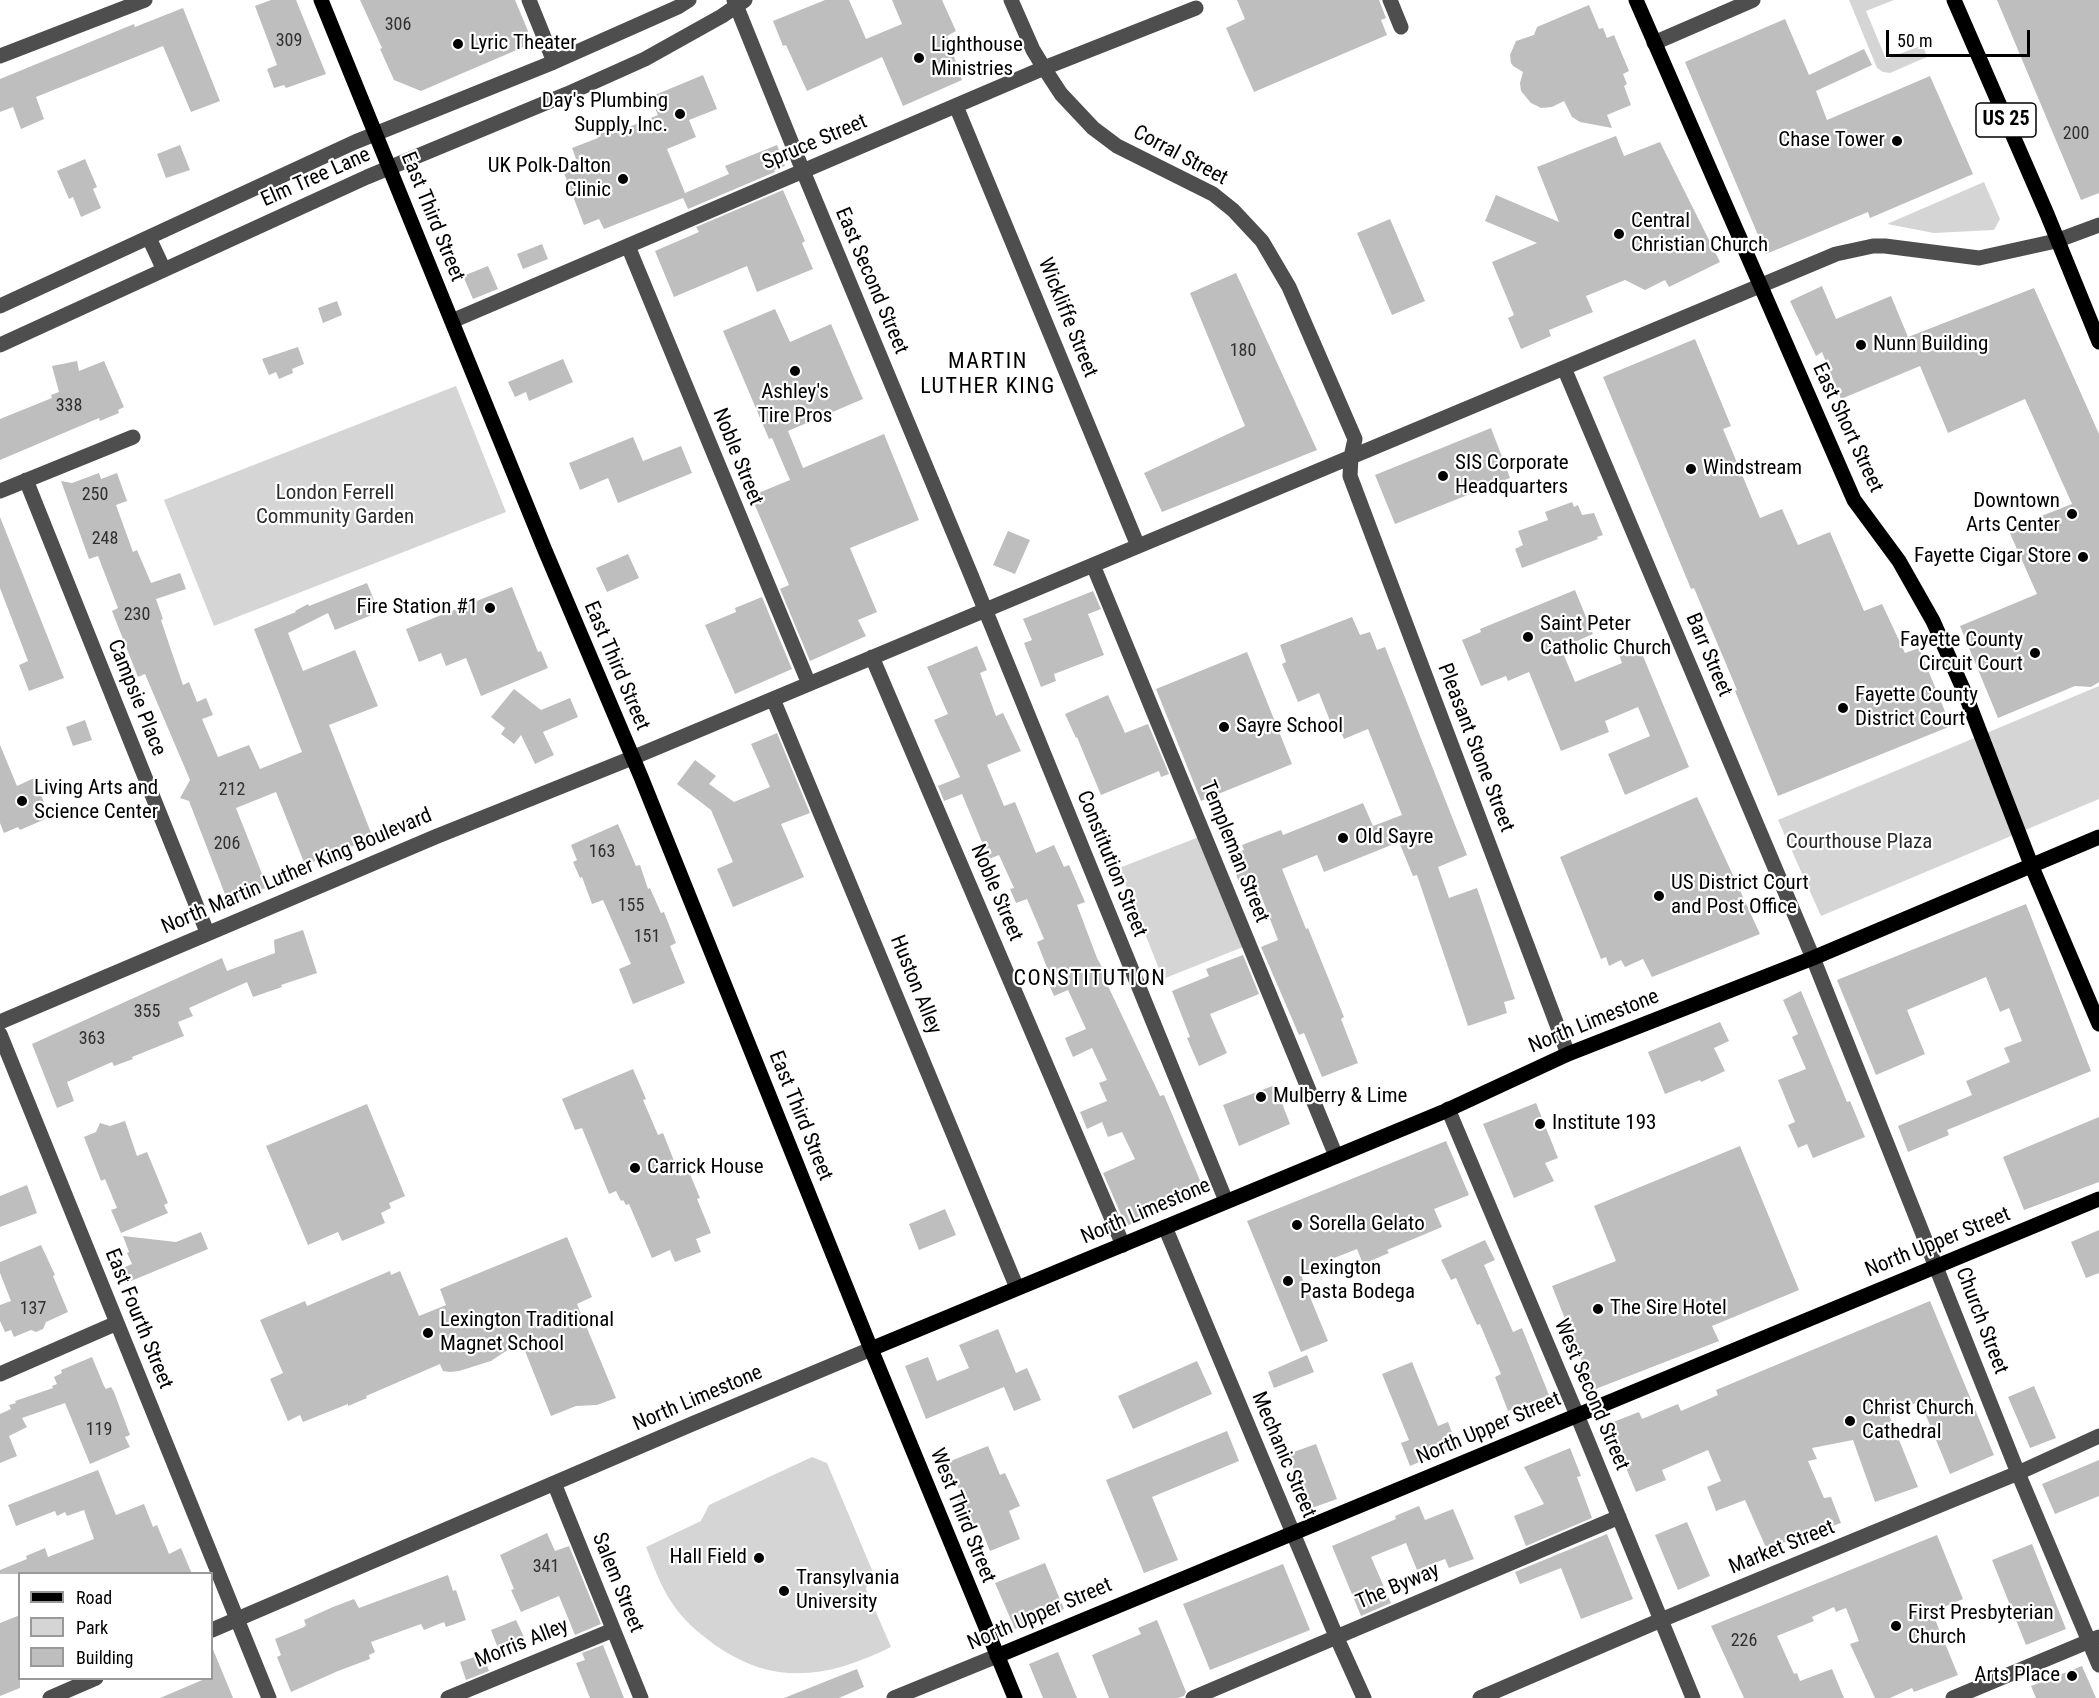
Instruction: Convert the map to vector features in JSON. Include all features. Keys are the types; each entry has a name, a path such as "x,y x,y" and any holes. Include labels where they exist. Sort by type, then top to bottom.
{"main road":[{"name":"East Third Street","path":"321,0 641,777 871,1349"},
{"name":"East Short Street","path":"1636,0 1854,500 1899,561 1933,621 1964,691 2032,867 2099,1024"},
{"name":"US 25","path":"1954,0 2099,342"},
{"name":"North Limestone","path":"871,1349 1448,1109 1568,1054 1813,958 2099,837"},
{"name":"North Upper Street","path":"997,1656 2099,1199"},
{"name":"West Third Street","path":"871,1349 1015,1698"}],"street":[{"path":"0,56 145,0"},
{"path":"529,0 554,62"},
{"name":"Elm Tree Lane","path":"0,306 355,142 554,62 678,8 689,0"},
{"name":"Corral Street","path":"1011,0 1033,50 1044,68 1061,94 1093,128 1117,146 1213,194 1233,210 1262,241 1289,286 1355,439 1351,457"},
{"path":"1390,0 1401,27"},
{"path":"1654,43 1753,0"},
{"name":"Elm Tree Lane","path":"0,345 389,168 645,59 739,2"},
{"name":"East Second Street","path":"739,2 803,171 985,610"},
{"name":"Spruce Street","path":"452,321 1044,68 1196,8"},
{"name":"Wickliffe Street","path":"956,106 1138,546"},
{"name":"North Martin Luther King Boulevard","path":"0,1022 207,932 632,758 1836,254 1872,246 1979,258 2056,241 2099,225"},
{"path":"149,238 164,270"},
{"name":"Noble Street","path":"628,246 809,684"},
{"name":"Barr Street","path":"1564,368 1813,958"},
{"path":"0,491 133,437"},
{"name":"Pleasant Stone Street","path":"1351,457 1350,476 1568,1054"},
{"name":"Campsie Place","path":"26,480 207,932"},
{"name":"Templeman Street","path":"1093,565 1336,1156"},
{"name":"Constitution Street","path":"985,610 1226,1201"},
{"name":"Noble Street","path":"872,657 1123,1245"},
{"name":"Huston Alley","path":"773,699 1017,1288"},
{"name":"Church Street","path":"1813,958 2018,1473 2094,1639 2099,1665"},
{"name":"East Fourth Street","path":"0,1034 269,1698"},
{"name":"West Second Street","path":"1448,1109 1693,1698"},
{"name":"Mechanic Street","path":"1165,1227 1364,1698"},
{"path":"0,1374 117,1323"},
{"name":"North Limestone","path":"213,1630 871,1349"},
{"name":"Market Street","path":"1480,1698 1660,1620 2018,1473 2099,1437"},
{"name":"Salem Street","path":"554,1483 641,1698"},
{"name":"The Byway","path":"1193,1698 1619,1517"},
{"name":"Morris Alley","path":"448,1698 613,1630"},
{"path":"1953,1698 2094,1639"},
{"name":"North Upper Street","path":"894,1698 997,1656"},
{"path":"50,1698 91,1680"}],"green space":[{"path":"1849,0 1894,0 1866,11 1886,59 1923,45 1927,57 1890,73 1877,68"},
{"path":"1984,182 2000,219 1994,230 1934,233 1887,224"},
{"name":"London Ferrell Community Garden","path":"456,386 506,512 214,626 164,500"},
{"name":"Courthouse Plaza","path":"2099,686 2099,799 1821,916 1778,820"},
{"path":"1199,837 1243,947 1163,979 1119,868"},
{"name":"Hall Field","path":"812,1457 827,1463 872,1570 866,1589 891,1647 848,1665 806,1673 785,1673 764,1669 743,1661 721,1649 695,1629 669,1599 646,1547 701,1521 709,1505"}],"building":[{"path":"271,0 296,0 326,74 286,88 284,85 274,88 267,69 277,65 255,6"},
{"name":"Lyric Theater","path":"360,0 515,0 533,43 421,91 394,80"},
{"path":"825,0 849,0 866,39 902,24 892,0 942,0 956,31 947,36 962,80 903,106 882,57 807,91 786,45 783,46 773,21"},
{"path":"1237,0 1379,0 1386,18 1381,20 1387,35 1254,92 1226,28 1245,19"},
{"path":"1997,0 2099,0 2099,193 2081,200"},
{"path":"1589,5 1599,29 1603,28 1607,38 1614,35 1629,71 1623,74 1627,84 1624,86 1631,105 1607,115 1612,128 1580,122 1572,117 1564,101 1552,107 1541,108 1531,103 1521,91 1520,83 1523,72 1511,63 1510,55 1516,41 1534,35 1537,27"},
{"path":"183,8 220,101 191,112 163,46 36,97 44,119 21,129 13,107 0,112 0,79 134,24 135,27"},
{"path":"1785,19 1809,75 1864,49 1872,65 1816,91 1827,120 1930,76 1973,174 1870,218 1868,212 1766,254 1685,62"},
{"name":"UK Polk-Dalton Clinic","path":"703,75 717,109 689,120 696,137 667,149 685,193 729,174 725,166 777,145 785,166 688,209 683,198 604,229 599,219 584,225 564,173 579,167 572,148 598,138 594,130 608,124 612,134 658,115 650,97"},
{"path":"1616,136 1624,156 1660,142 1720,262 1669,287 1665,280 1645,290 1625,280 1586,296 1593,312 1549,330 1551,336 1521,349 1508,318 1514,315 1492,262 1537,243 1485,221 1496,195 1559,222 1537,167"},
{"path":"180,145 190,170 166,178 157,154"},
{"path":"85,159 97,187 93,189 101,208 81,217 73,197 69,199 57,171"},
{"path":"783,190 805,241 802,243 813,269 757,292 747,266 674,297 655,251 699,232 696,227"},
{"path":"1390,219 1425,301 1392,315 1357,233"},
{"path":"542,244 548,259 523,269 517,254"},
{"path":"488,266 498,289 473,299 463,276"},
{"path":"1236,273 1317,450 1162,512 1144,473 1245,426 1190,293"},
{"path":"1822,286 1836,319 1891,296 1908,337 2034,288 2099,434 2099,682 2091,687 2075,686 1998,718 1960,626 2037,594 2008,529 2072,504 2025,399 1948,433 1920,366 1841,399 1822,352 1816,356 1790,301"},
{"path":"337,301 342,315 323,323 318,308"},
{"path":"775,309 790,342 831,324 863,399 788,431 803,468 884,434 919,520 850,548 877,612 858,620 866,636 810,661 780,589 789,585 751,496 790,480 772,438 769,439 723,331"},
{"path":"1695,339 1731,426 1723,429 1760,518 1782,509 1798,545 1830,532 1864,611 1882,604 1905,653 1919,648 1951,726 1778,796 1735,691 1737,690 1694,588 1691,589 1603,377"},
{"path":"298,347 304,364 292,369 293,373 279,379 276,372 269,375 262,359"},
{"path":"563,359 573,382 529,401 526,392 515,397 508,382"},
{"path":"77,361 79,371 104,361 124,407 118,410 119,413 100,421 99,418 0,460 0,419 52,398 51,395 59,392 52,366"},
{"name":"SIS Corporate Headquarters","path":"1491,428 1510,478 1395,524 1375,475"},
{"path":"633,437 643,461 681,446 692,473 618,503 608,478 580,490 569,463"},
{"path":"99,473 101,479 117,473 127,501 116,505 133,552 137,550 151,583 180,573 186,589 156,599 183,685 189,682 197,702 206,698 213,715 202,719 218,757 249,745 260,769 302,752 254,629 296,612 308,604 309,606 367,583 379,612 335,630 328,613 288,633 303,671 355,650 378,706 329,725 373,838 305,865 276,792 236,808 266,888 228,902 189,801 180,798 190,780 145,674 138,677 112,611 118,608 98,556 89,559 61,481 72,483"},
{"path":"1572,502 1574,507 1578,505 1582,515 1594,513 1603,535 1597,537 1598,539 1522,568 1515,549 1523,545 1518,531 1548,520 1545,512"},
{"path":"0,517 64,678 29,691 19,665 28,661 0,588"},
{"path":"1008,531 1030,540 1015,574 993,565"},
{"path":"628,554 639,578 607,592 596,568"},
{"name":"Fire Station #1","path":"512,587 538,652 541,651 548,668 481,696 466,658 446,666 441,653 419,662 406,629"},
{"path":"1575,590 1593,634 1561,648 1575,682 1622,663 1618,652 1638,644 1689,767 1625,795 1608,754 1650,736 1638,707 1605,721 1609,732 1561,751 1529,672 1508,681 1506,676 1481,686 1462,640 1481,632 1480,629"},
{"path":"1093,591 1101,609 1088,614 1104,655 1054,674 1056,681 1041,687 1024,643 1032,640 1023,619"},
{"path":"762,597 792,669 735,694 705,625 736,612 735,608"},
{"path":"1352,617 1360,635 1370,632 1377,650 1385,647 1467,855 1438,867 1449,898 1477,888 1515,999 1504,1002 1507,1013 1468,1026 1417,875 1413,876 1399,842 1324,872 1317,855 1282,869 1344,1017 1341,1019 1358,1063 1322,1077 1304,1033 1299,1035 1261,947 1278,940 1255,880 1240,885 1229,856 1244,850 1242,845 1281,830 1283,835 1363,803 1373,826 1402,815 1368,729 1344,739 1339,728 1334,731 1319,693 1298,702 1282,664 1286,662 1280,645"},
{"path":"977,646 987,670 980,673 996,716 1003,713 1021,751 987,765 1004,806 1015,802 1036,853 1054,845 1064,867 1069,865 1085,902 1077,905 1097,958 1111,984 1108,986 1160,1096 1164,1095 1204,1190 1180,1200 1177,1195 1150,1207 1154,1215 1126,1226 1103,1173 1135,1159 1122,1132 1108,1137 1102,1122 1087,1129 1080,1112 1107,1101 1099,1083 1107,1080 1092,1048 1073,1057 1065,1038 1086,1029 1068,990 1054,996 1047,980 1051,978 1037,942 1044,939 1027,899 1016,903 1010,889 1014,888 999,855 989,859 962,794 944,801 938,786 960,777 934,720 948,714 927,667"},
{"name":"Sayre School","path":"1247,652 1292,764 1201,801 1156,689"},
{"path":"514,689 541,710 570,698 578,717 543,732 554,755 535,764 521,735 514,744 501,734 505,728 491,717"},
{"path":"1108,695 1125,733 1148,724 1169,774 1161,777 1159,771 1101,795 1065,714"},
{"path":"85,720 92,740 73,746 66,727"},
{"path":"777,733 810,813 781,824 804,877 733,907 717,869 733,862 711,810 677,784 695,760 716,776 709,784 734,802 770,787 751,744"},
{"name":"Living Arts and Science Center","path":"0,745 17,786 34,778 50,817 20,830 18,827 4,833 0,823"},
{"name":"US District Court and Post Office","path":"1697,797 1760,934 1652,977 1643,959 1625,967 1621,960 1609,966 1606,957 1601,959 1560,857"},
{"path":"618,824 636,866 640,865 648,889 650,888 661,913 664,912 676,943 670,946 685,983 633,1004 619,969 631,964 603,900 592,904 582,877 580,878 573,862 577,860 571,845"},
{"path":"2026,904 2091,1071 1947,1130 1949,1135 1908,1152 1898,1126 1972,1095 1966,1081 2010,1062 2004,1048 2022,1041 2009,1008 2000,1012 1986,977 1907,1010 1925,1054 1876,1075 1837,980"},
{"path":"303,930 317,973 253,997 247,982 189,1008 193,1016 178,1022 184,1036 132,1057 133,1059 114,1066 112,1062 67,1082 74,1101 57,1108 32,1044 222,958 227,971 275,953 274,940"},
{"path":"1243,955 1259,994 1210,1014 1227,1053 1199,1066 1187,1038 1190,1037 1172,991 1209,976 1206,969"},
{"path":"1801,991 1847,1102 1850,1101 1865,1137 1813,1158 1807,1144 1798,1148 1788,1125 1795,1122 1778,1080 1806,1069 1792,1037 1798,1034 1783,1000"},
{"path":"1720,1022 1729,1041 1714,1048 1725,1071 1665,1094 1648,1052"},
{"name":"Carrick House","path":"633,1069 658,1135 663,1133 680,1176 689,1172 711,1233 696,1239 701,1252 675,1262 670,1250 652,1258 629,1204 626,1205 623,1200 621,1201 616,1191 609,1194 582,1128 575,1130 562,1099"},
{"name":"Mulberry & Lime","path":"1275,1085 1290,1124 1239,1146 1223,1105"},
{"path":"1536,1103 1558,1158 1545,1163 1554,1181 1514,1198 1483,1124"},
{"path":"367,1104 405,1196 389,1203 391,1208 381,1213 385,1223 342,1241 338,1232 308,1245 266,1146"},
{"path":"2099,1117 2099,1182 2024,1210 2003,1157"},
{"path":"125,1121 137,1156 147,1152 168,1203 164,1205 168,1213 121,1233 111,1210 117,1208 105,1179 101,1181 84,1137 96,1132 100,1123 110,1126"},
{"path":"1446,1141 1469,1195 1434,1209 1442,1227 1387,1250 1389,1253 1363,1264 1357,1249 1324,1262 1326,1266 1301,1275 1328,1341 1301,1352 1247,1221"},
{"path":"1740,1146 1799,1290 1712,1326 1719,1341 1593,1390 1552,1286 1616,1261 1594,1206"},
{"path":"27,1185 37,1213 0,1227 0,1196"},
{"path":"945,1209 956,1235 919,1250 909,1224"},
{"path":"2099,1230 2099,1273 2086,1278 2071,1242"},
{"path":"201,1232 208,1249 131,1281 125,1267 132,1264 123,1236 176,1242"},
{"name":"Lexington Traditional Magnet School","path":"567,1237 592,1297 577,1304 616,1398 597,1405 576,1406 551,1416 521,1341 491,1361 450,1372 443,1371 440,1364 348,1406 348,1404 303,1422 300,1415 288,1421 270,1379 283,1373 260,1320 305,1301 307,1306 390,1271 391,1275 400,1271 419,1316 446,1305 440,1289"},
{"path":"1485,1240 1495,1260 1484,1265 1513,1332 1522,1328 1549,1395 1508,1411 1495,1377 1501,1374 1480,1324 1477,1325 1456,1278 1451,1280 1441,1260"},
{"path":"41,1245 68,1312 46,1322 43,1329 36,1332 31,1330 14,1337 11,1330 5,1332 0,1321 0,1305 11,1301 0,1273 0,1262"},
{"path":"1930,1301 1994,1455 1950,1474 1920,1401 1889,1415 1918,1487 1875,1502 1853,1440 1812,1448 1817,1459 1808,1461 1824,1498 1831,1497 1841,1523 1809,1534 1808,1532 1767,1550 1745,1500 1716,1511 1707,1487 1721,1481 1708,1450 1662,1470 1666,1480 1636,1492 1608,1424 1639,1412 1642,1419 1678,1404 1681,1411 1718,1395 1716,1390"},
{"path":"998,1329 1016,1373 1027,1368 1041,1400 1014,1411 1004,1387 926,1419 905,1366 928,1357 937,1381 969,1368 959,1345"},
{"path":"1307,1355 1314,1372 1274,1388 1268,1372"},
{"path":"92,1357 104,1386 106,1389 111,1387 114,1392 130,1435 125,1437 130,1447 90,1464 65,1403 22,1418 27,1427 9,1436 17,1456 0,1463 0,1414 11,1409 9,1405 16,1403 15,1401 53,1388 52,1386 57,1384 54,1377 62,1373 61,1370"},
{"path":"1197,1361 1212,1394 1133,1429 1118,1396"},
{"path":"1412,1362 1438,1426 1448,1422 1457,1446 1410,1466 1401,1443 1409,1440 1382,1374"},
{"path":"2034,1386 2056,1438 2030,1448 2008,1397"},
{"path":"1227,1431 1239,1461 1152,1497 1178,1560 1144,1573 1106,1480"},
{"path":"1316,1444 1337,1499 1309,1509 1288,1454"},
{"path":"988,1446 1000,1475 1005,1473 1020,1506 1009,1511 1020,1539 990,1551 979,1524 969,1528 955,1495 960,1492 948,1462"},
{"path":"1570,1448 1581,1476 1577,1477 1592,1518 1526,1546 1514,1516 1544,1504 1524,1467"},
{"path":"2099,1460 2099,1496 2055,1514 2042,1484"},
{"path":"98,1470 116,1515 144,1504 153,1527 157,1525 169,1554 181,1548 191,1572 18,1572 18,1574 0,1574 0,1570 27,1559 26,1556 45,1548 48,1557 94,1539 84,1510 67,1516 65,1512 57,1516 55,1511 16,1526 8,1505"},
{"path":"1419,1506 1425,1520 1453,1509 1474,1559 1449,1568 1445,1559 1417,1570 1406,1543 1371,1557 1391,1603 1361,1616 1332,1546 1396,1519 1395,1516"},
{"path":"1687,1522 1710,1576 1678,1590 1655,1535"},
{"path":"547,1533 555,1551 569,1546 601,1624 575,1635 559,1596 521,1612 500,1555"},
{"path":"1607,1534 1633,1599 1581,1619 1561,1568 1520,1584 1515,1572"},
{"path":"1937,1535 1963,1599 1932,1612 1958,1675 1914,1692 1912,1688 1890,1698 1875,1698 1850,1644 1859,1641 1846,1608 1836,1612 1834,1607 1812,1617 1814,1621 1777,1636 1794,1674 1797,1673 1800,1681 1832,1669 1844,1698 1744,1698 1711,1626"},
{"path":"2032,1544 2066,1629 2026,1645 1992,1560"},
{"path":"1045,1563 1064,1609 1015,1629 995,1583"},
{"path":"1283,1564 1310,1630 1210,1670 1183,1604"},
{"path":"448,1575 453,1591 456,1590 466,1620 446,1627 444,1622 424,1630 421,1624 371,1642 375,1652 369,1655 370,1659 291,1692 277,1657 281,1655 275,1639 304,1627 306,1625 304,1620 354,1599 359,1608"},
{"path":"18,1616 20,1688 0,1696 0,1623"},
{"path":"516,1620 524,1637 520,1639 523,1647 501,1656 491,1630"},
{"path":"1157,1620 1186,1692 1184,1696 1178,1698 1109,1698 1092,1655 1141,1634 1138,1628"},
{"path":"603,1645 624,1698 590,1698 576,1663 585,1660 582,1653"},
{"path":"213,1649 233,1698 160,1698 202,1680 213,1680"},
{"path":"1058,1652 1077,1698 1043,1698 1029,1664"},
{"path":"483,1654 489,1671 466,1680 460,1662"},
{"name":"Arts Place","path":"2082,1666 2096,1698 2036,1698 2031,1686"},
{"path":"857,1669 864,1687 839,1698 784,1698"}],"place":[{"name":"Lyric Theater","path":"458,44"},
{"name":"Lighthouse Ministries","path":"919,58"},
{"name":"Day's Plumbing Supply, Inc.","path":"680,114"},
{"name":"Chase Tower","path":"1897,141"},
{"name":"UK Polk-Dalton Clinic","path":"623,179"},
{"name":"Central Christian Church","path":"1619,234"},
{"name":"Nunn Building","path":"1861,345"},
{"name":"Ashley's Tire Pros","path":"795,371"},
{"name":"Windstream","path":"1691,469"},
{"name":"SIS Corporate Headquarters","path":"1443,476"},
{"name":"Downtown Arts Center","path":"2072,514"},
{"name":"Fayette Cigar Store","path":"2083,557"},
{"name":"Fire Station #1","path":"490,608"},
{"name":"Saint Peter Catholic Church","path":"1528,637"},
{"name":"Fayette County Circuit Court","path":"2035,653"},
{"name":"Fayette County District Court","path":"1843,708"},
{"name":"Sayre School","path":"1224,727"},
{"name":"Living Arts and Science Center","path":"22,801"},
{"name":"Old Sayre","path":"1343,838"},
{"name":"US District Court and Post Office","path":"1659,896"},
{"name":"Mulberry & Lime","path":"1261,1097"},
{"name":"Institute 193","path":"1540,1124"},
{"name":"Carrick House","path":"635,1168"},
{"name":"Sorella Gelato","path":"1297,1225"},
{"name":"Lexington Pasta Bodega","path":"1288,1281"},
{"name":"The Sire Hotel","path":"1598,1309"},
{"name":"Lexington Traditional Magnet School","path":"428,1333"},
{"name":"Christ Church Cathedral","path":"1850,1421"},
{"name":"Hall Field","path":"759,1558"},
{"name":"Transylvania University","path":"784,1591"},
{"name":"First Presbyterian Church","path":"1896,1626"},
{"name":"Arts Place","path":"2072,1676"}],"district":[{"name":"MARTIN LUTHER KING","path":"988,374"},
{"name":"CONSTITUTION","path":"1090,979"}]}
